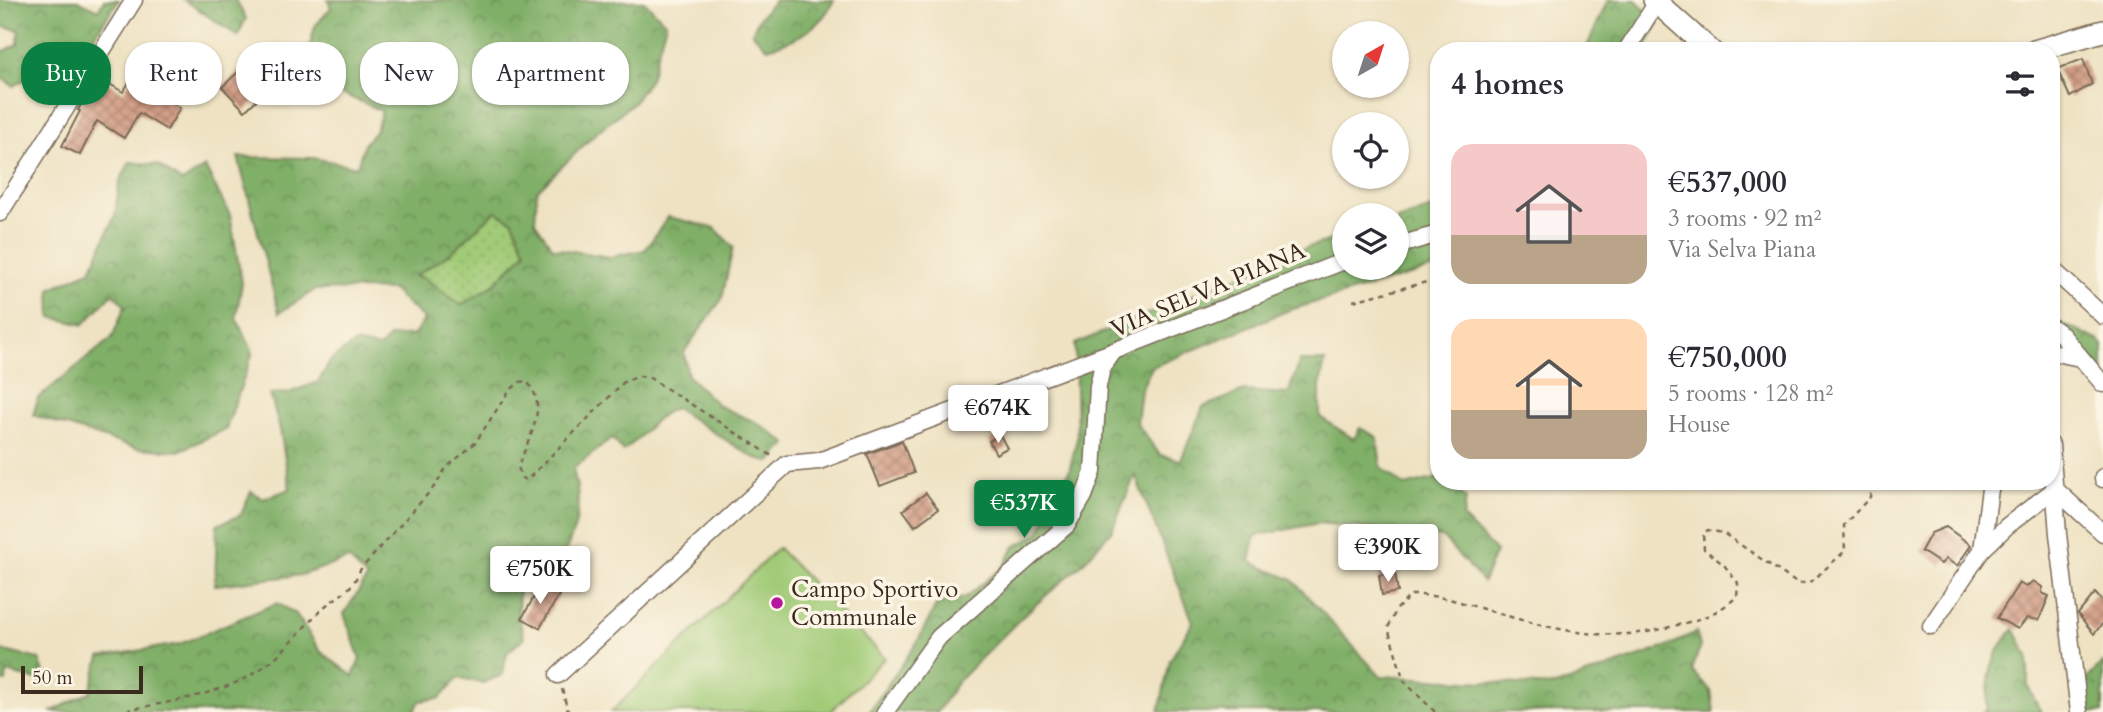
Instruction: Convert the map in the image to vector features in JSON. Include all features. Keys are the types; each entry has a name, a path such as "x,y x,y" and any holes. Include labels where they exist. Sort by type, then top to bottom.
{"main road":[{"path":"1655,1 1701,42"},
{"path":"2060,43 2103,31"}],"street":[{"path":"0,213 134,0"},
{"path":"1631,42 1655,1"},
{"path":"1409,242 1430,236"},
{"name":"VIA SELVA PIANA","path":"885,712 939,637 1067,525 1084,496 1093,472 1098,386 1102,368 1114,351 1332,266"},
{"path":"2060,276 2103,316"},
{"path":"2060,334 2103,384"},
{"path":"558,675 787,464 819,461 1114,351"},
{"path":"2060,354 2080,358"},
{"path":"1982,550 1990,490"},
{"path":"1931,626 1982,550 2007,526 2054,490"},
{"path":"2055,490 2079,712"},
{"path":"2056,490 2103,533"}],"path":[{"path":"1353,300 1430,281"},
{"path":"117,712 199,694 253,674 269,663 322,608 354,585 360,570 434,487 446,468 475,443 509,391 520,382 526,382 531,387 538,409 518,467 522,478 527,480 624,382 640,376 650,378 787,464"},
{"path":"1435,712 1404,681 1388,628 1396,610 1411,595 1434,594 1537,625 1582,634 1636,636 1715,615 1737,597 1738,583 1724,565 1704,548 1703,534 1708,530 1723,533 1798,584 1812,581 1845,551 1844,525 1870,497 1871,490"},
{"path":"558,675 568,712"}],"green space":[{"path":"0,0 78,0 98,10 104,0 119,0 90,42 21,42 21,81 13,86 0,77 0,53 18,44 19,30 0,26"},
{"path":"184,0 235,0 246,18 238,36"},
{"path":"328,0 644,1 666,23 650,79 634,102 595,134 537,191 535,222 553,248 610,257 645,250 668,217 715,228 733,247 722,299 684,352 688,376 719,406 760,424 787,444 770,462 753,457 675,408 661,416 623,451 612,438 573,469 578,498 576,522 555,572 541,570 520,550 518,614 524,638 507,653 502,675 483,683 458,678 440,698 420,701 414,712 51,712 90,692 100,657 180,644 277,603 296,614 321,652 353,676 360,659 344,614 367,578 349,559 301,575 215,585 217,525 241,515 251,491 263,499 290,489 280,429 270,394 289,393 318,382 331,360 355,343 380,348 389,337 414,335 424,319 392,290 315,290 279,313 238,157 314,158 357,167 364,144 375,132 382,111 368,105 458,105 458,42 360,42 360,102 346,96 346,42 311,42 315,26 331,8","holes":["495,211 513,221 526,252 492,286 461,305 424,278 415,276 452,252"]},
{"path":"775,0 834,0 815,26 798,37 767,48 752,33 759,18"},
{"path":"1608,0 1636,0 1658,24 1648,42 1589,42"},
{"path":"130,162 158,165 182,182 205,167 230,215 242,283 236,318 253,352 226,429 179,451 135,448 33,415 38,398 112,338 125,306 113,293 83,325 51,317 50,289 91,270 115,215 119,183"},
{"path":"1430,209 1430,269 1409,275 1409,216"},
{"path":"495,211 513,221 526,252 492,286 461,305 424,278 414,276 452,252"},
{"path":"1332,240 1332,280 1393,280 1289,310 1152,367 1141,389 1137,424 1160,455 1181,460 1203,407 1244,391 1288,394 1300,361 1325,361 1320,386 1320,417 1354,439 1360,428 1377,437 1381,467 1405,486 1430,480 1430,490 1458,490 1466,499 1463,518 1496,552 1483,582 1442,537 1319,523 1255,536 1250,562 1293,580 1380,676 1555,686 1669,646 1696,632 1700,646 1692,671 1711,691 1714,712 1159,712 1170,660 1193,622 1135,475 1112,530 1083,563 1025,614 959,680 937,712 869,712 916,644 937,604 966,597 1004,566 1014,547 1039,533 1069,471 1077,439 1075,344 1308,247"},
{"path":"2060,323 2100,341 2103,345 2103,373 2093,359 2060,328"},
{"name":"Campo Sportivo Communale","path":"778,548 885,658 830,712 611,712"},
{"path":"2014,629 2028,656 2028,687 2041,712 1982,712 1987,710 1989,677 1995,657"},
{"path":"0,650 39,659 48,683 7,672 6,682 0,681"},
{"path":"2103,663 2103,712 2086,712 2086,680"}],"building":[{"path":"2083,59 2092,84 2070,97 2060,75 2060,68"},
{"path":"236,74 236,102 222,87"},
{"path":"111,85 123,92 125,89 125,105 175,105 180,108 167,130 139,113 124,138 97,121 80,155 62,146 81,105 111,105"},
{"path":"239,105 251,105 245,111"},
{"path":"1000,435 1007,448 996,454 989,441"},
{"path":"902,441 914,473 880,486 867,454"},
{"path":"926,493 938,509 915,526 903,510"},
{"path":"1946,527 1971,545 1957,566 1946,559 1941,564 1921,551 1931,533"},
{"path":"1395,572 1398,592 1382,595 1379,575"},
{"path":"2033,581 2042,587 2042,593 2049,596 2039,620 2027,618 2018,629 1997,618 2019,583 2026,587"},
{"path":"541,585 559,595 540,628 522,618"},
{"path":"2095,593 2103,602 2103,623 2094,634 2078,614"}],"place":[{"name":"Campo Sportivo Communale","path":"777,603"}]}
